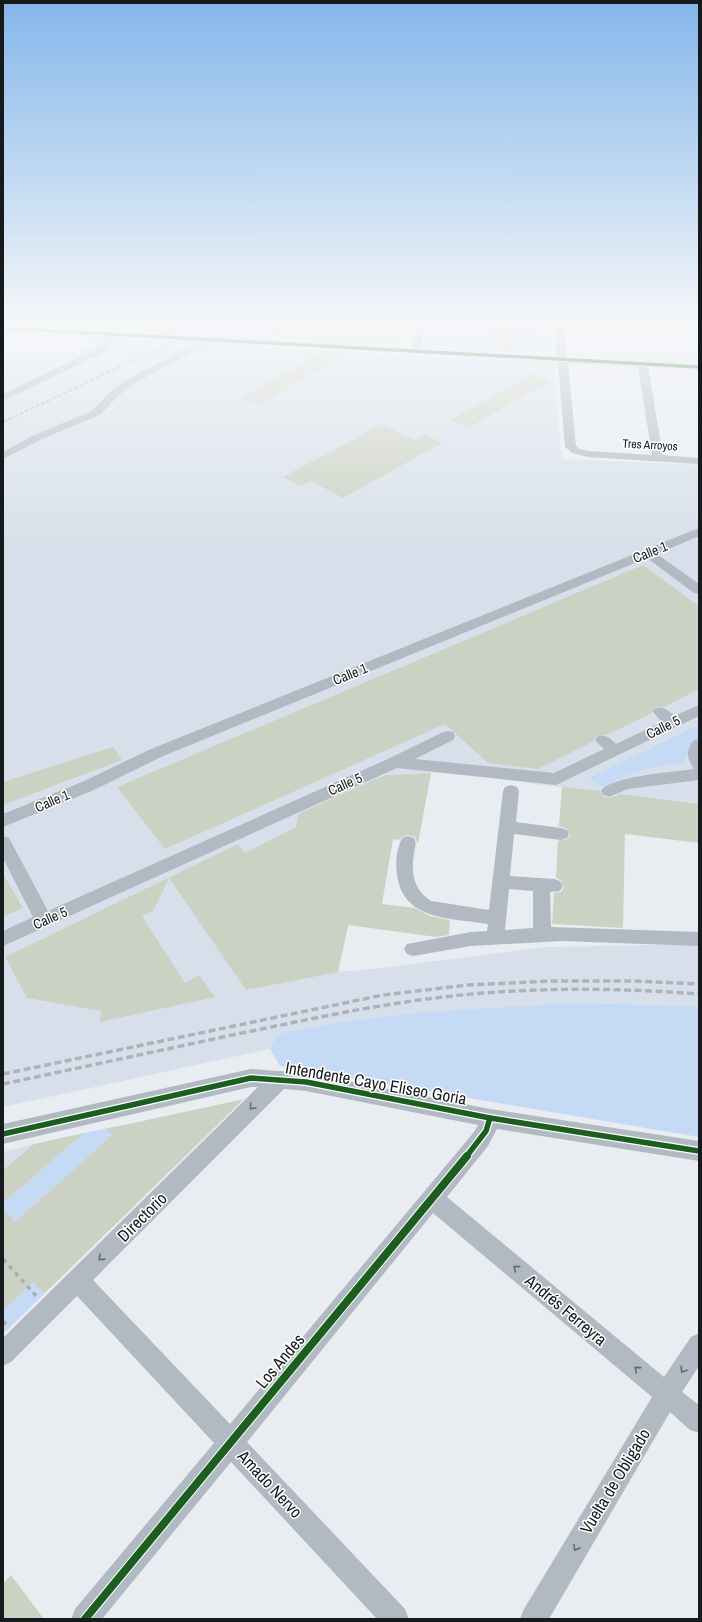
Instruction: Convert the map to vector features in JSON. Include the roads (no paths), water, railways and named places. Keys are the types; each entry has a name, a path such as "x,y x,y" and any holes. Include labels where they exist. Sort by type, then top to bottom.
{"street":[{"path":"3,456 38,437 96,413 112,397"},
{"name":"Tres Arroyos","path":"566,397 571,447 576,451 588,454 699,461"},
{"path":"648,397 658,458"},
{"name":"Calle 1","path":"3,821 88,786 156,753 699,532"},
{"path":"648,553 699,590"},
{"path":"680,703 696,712"},
{"path":"660,712 673,723"},
{"name":"Calle 5","path":"3,939 395,762 471,764 556,779 696,712"},
{"path":"395,762 448,736"},
{"path":"603,740 615,751"},
{"path":"699,744 696,747 694,755 699,765"},
{"path":"609,791 626,784 699,774"},
{"path":"495,938 511,791"},
{"path":"507,827 561,834"},
{"path":"3,842 44,920"},
{"path":"408,842 405,857 404,877 418,903 428,907 497,918"},
{"path":"501,882 548,886 542,935"},
{"path":"413,949 471,939 562,934 699,939"},
{"name":"Intendente Cayo Eliseo Goria","path":"3,1134 251,1078 306,1082 490,1118 699,1151"},
{"name":"Directorio","path":"3,1354 280,1079"},
{"name":"Los Andes","path":"85,1619 230,1442 433,1199 481,1139 486,1131 490,1118"},
{"name":"Andrés Ferreyra","path":"433,1199 699,1421"},
{"name":"Amado Nervo","path":"78,1280 395,1619"},
{"name":"Vuelta de Obligado","path":"534,1619 667,1394 699,1345"}],"railway":[{"path":"3,422 57,397"},
{"path":"3,1074 383,995 468,985 551,981 635,981 699,984"},
{"path":"3,1084 324,1016 434,998 492,992 580,989 640,990 699,994"}]}
